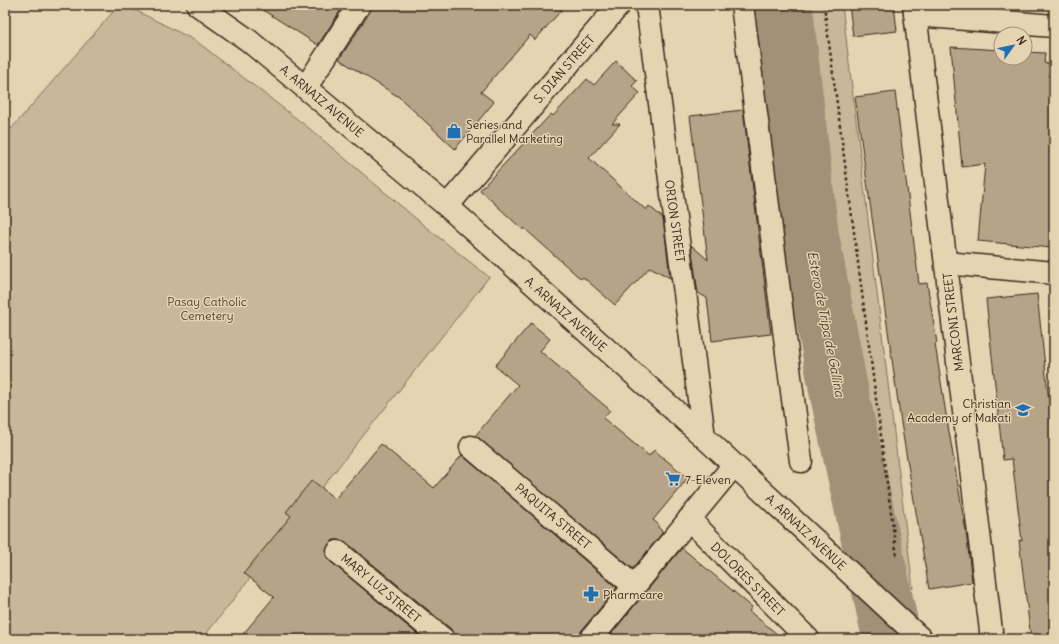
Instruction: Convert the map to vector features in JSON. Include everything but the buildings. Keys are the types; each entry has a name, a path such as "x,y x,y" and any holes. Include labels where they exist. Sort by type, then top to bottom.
{"street":[{"name":"A. ARNAIZ AVENUE","path":"198,5 248,40 447,206 734,465 921,639"},
{"path":"306,87 359,5"},
{"name":"S. DIAN STREET","path":"447,206 619,5"},
{"name":"ORION STREET","path":"647,5 704,438"},
{"path":"742,5 801,461"},
{"path":"914,10 1054,26"},
{"name":"MARCONI STREET","path":"914,10 992,639"},
{"path":"946,263 1054,273"},
{"name":"PAQUITA STREET","path":"470,447 634,586"},
{"path":"591,639 734,465"},
{"name":"DOLORES STREET","path":"689,520 808,639"},
{"name":"MARY LUZ STREET","path":"338,552 443,639"}],"path":[{"path":"824,5 897,558"}],"green space":[{"name":"Pasay Catholic Cemetery","path":"119,5 125,5 196,41 310,129 427,228 489,277 202,639 5,639 5,136"},
{"path":"806,5 842,5 913,589 888,567 855,363"}],"waterway":[{"name":"Estero de Tripa de Gallina","path":"783,5 809,233 840,397 892,639"}],"place":[{"name":"Series and Parallel Marketing","path":"454,131"},
{"name":"Christian Academy of Makati","path":"1023,410"},
{"name":"7-Eleven","path":"673,479"},
{"name":"Pharmcare","path":"591,594"}]}
